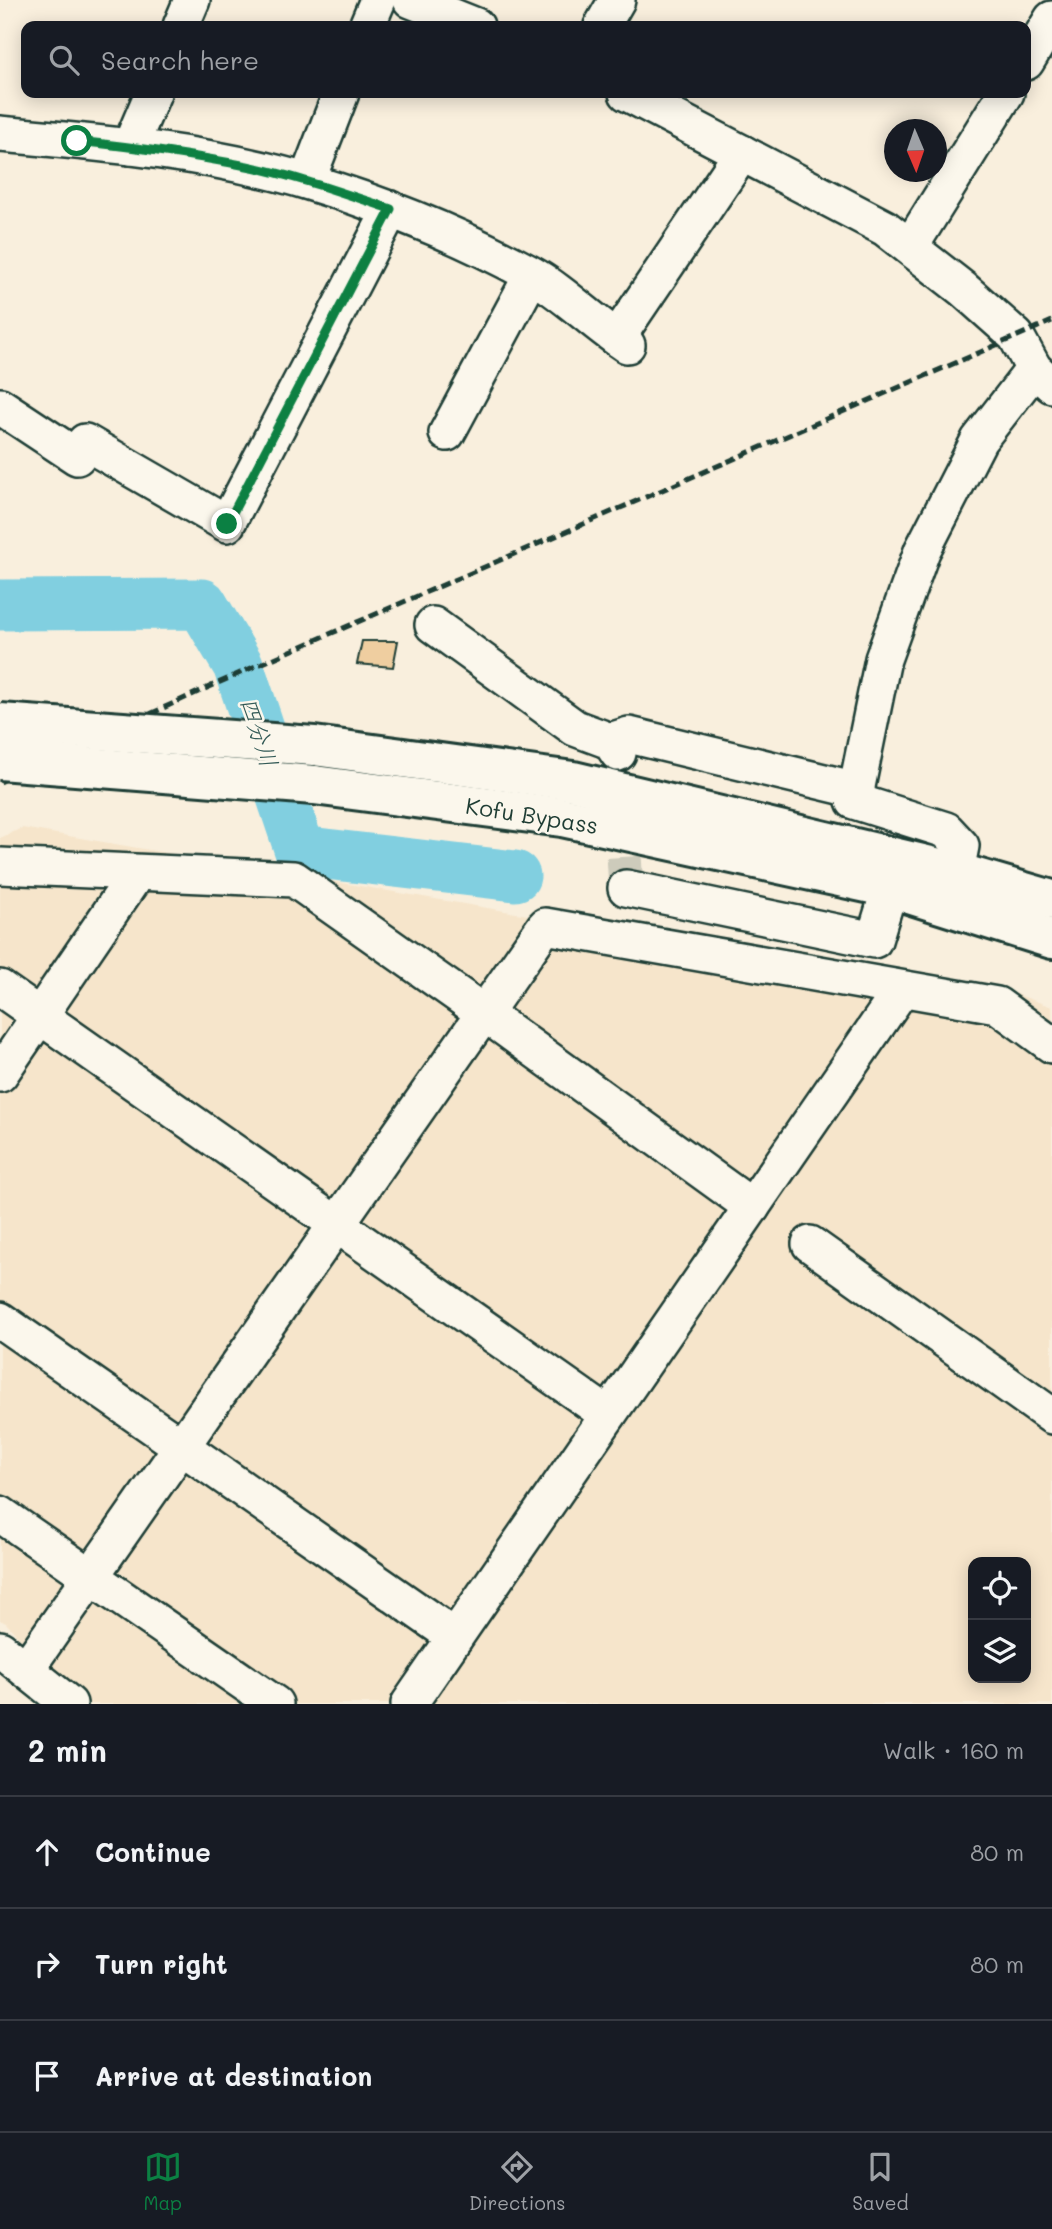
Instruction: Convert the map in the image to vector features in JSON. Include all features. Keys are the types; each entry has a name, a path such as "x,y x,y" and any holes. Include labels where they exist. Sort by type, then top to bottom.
{"highway":[{"name":"Kofu Bypass","path":"0,723 314,746 573,781 956,872 1052,900"},
{"name":"Kofu Bypass","path":"0,760 314,785 562,817 890,888 1052,939"}],"street":[{"path":"183,21 192,0"},
{"path":"370,21 378,0"},
{"path":"411,0 464,21"},
{"path":"606,21 617,0"},
{"path":"1031,54 1052,19"},
{"path":"130,147 151,98"},
{"path":"307,181 339,98"},
{"path":"637,98 886,228 963,289 1016,337 1043,377 979,440 922,551 883,659 854,801 946,831 961,846 956,872"},
{"path":"910,247 1003,98"},
{"path":"0,134 130,147 248,167 307,181 391,209 532,275 622,341 742,153"},
{"path":"0,407 76,457 85,442 227,524 391,209"},
{"path":"447,433 532,275"},
{"path":"433,625 575,727 614,747 629,735 857,790"},
{"path":"0,866 294,879 752,1207"},
{"path":"0,1074 137,873"},
{"path":"626,888 874,940 890,888"},
{"path":"69,1704 13,1659 90,1576 545,926 997,1005 1052,1045"},
{"path":"0,988 608,1415"},
{"path":"409,1704 902,989"},
{"path":"810,1244 1052,1416"},
{"path":"0,1320 455,1637"},
{"path":"0,1514 275,1704"}],"shaded area":[{"path":"22,828 853,971 994,986 1052,1007 1052,1704 78,1704 6,1623 0,1620 0,838"}],"building":[{"path":"362,641 398,641 393,667 357,664"}],"waterway":[{"name":"四分川","path":"0,605 202,604 238,665 300,851 515,876"}],"tunnel":[{"path":"621,804 626,888"}],"railway":[{"path":"0,782 249,669 1052,321"}],"route":[{"path":"77,141 248,167 307,181 391,209 227,524"}]}
